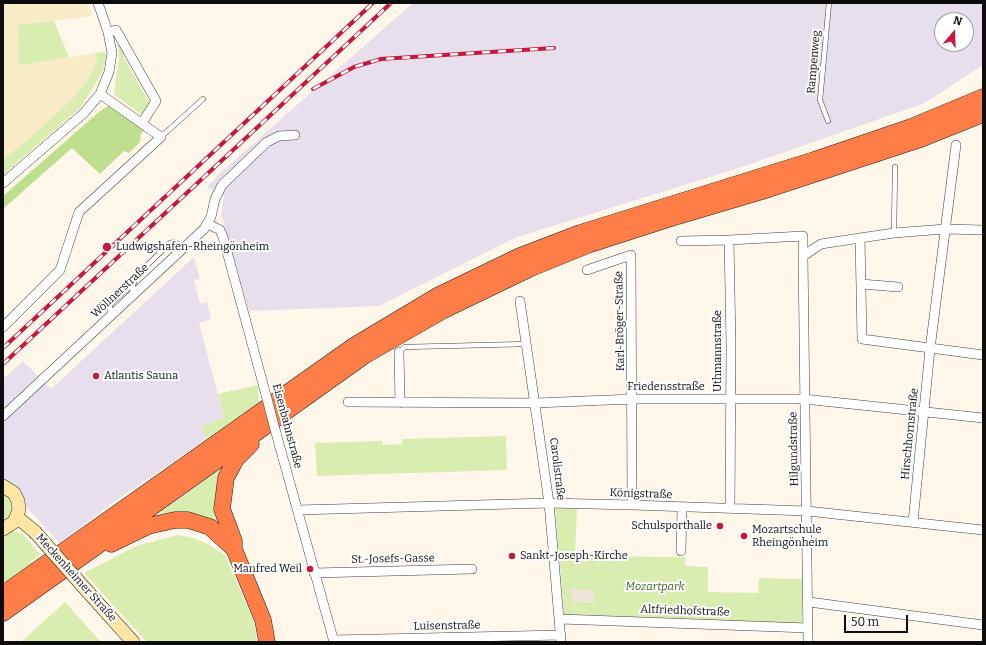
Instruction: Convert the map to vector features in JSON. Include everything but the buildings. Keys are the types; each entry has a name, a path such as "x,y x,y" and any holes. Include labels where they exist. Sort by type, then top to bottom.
{"highway":[{"path":"3,594 355,345 437,296 520,256 580,233 814,160 911,127 983,97"},
{"path":"3,613 364,356 444,310 529,269 603,240 769,189 918,140 983,114"},
{"path":"268,642 263,620 234,549 234,541 222,509 226,478 244,448 268,431 280,415"},
{"path":"97,545 113,544 148,526 175,520 188,520 210,527 234,549"}],"street":[{"path":"3,183 84,113 100,94 106,81 111,62 108,32 98,3"},
{"path":"108,32 116,30 156,101 142,123"},
{"path":"3,327 60,270 79,212 128,169 161,137 100,94"},
{"path":"208,224 215,199 222,185 267,142 280,136 295,135"},
{"name":"Hirschhornstraße","path":"913,522 930,348 956,145"},
{"name":"Wöllnerstraße","path":"3,416 132,297 208,224"},
{"name":"Eisenbahnstraße","path":"208,224 220,230 223,236 333,641"},
{"path":"803,256 821,244 894,233 945,229 983,230"},
{"name":"Hilgundstraße","path":"729,240 803,236 808,642"},
{"path":"860,238 862,339 983,355"},
{"path":"681,241 729,240"},
{"name":"Uthmannstraße","path":"729,240 731,399 730,509"},
{"name":"Karl-Bröger-Straße","path":"587,270 631,255 633,399 632,505"},
{"path":"861,284 898,287"},
{"name":"Carolistraße","path":"520,301 550,503 561,638"},
{"path":"399,352 400,403"},
{"name":"Friedensstraße","path":"348,402 400,403 536,402 633,399 804,399 983,418"},
{"path":"3,486 14,493 18,501 19,510 17,517 10,525 3,529"},
{"name":"Königstraße","path":"298,510 550,503 632,505 807,511 983,530"},
{"path":"681,552 682,507"},
{"name":"Meckenheimer Straße","path":"17,517 36,532 134,642"},
{"name":"St.-Josefs-Gasse","path":"314,573 472,570"},
{"path":"808,602 983,626"},
{"name":"Altfriedhofstraße","path":"560,619 808,628"},
{"name":"Luisenstraße","path":"333,641 561,638"}],"lane":[{"name":"Rampenweg","path":"828,121 820,100 829,3"},
{"path":"161,137 203,99"},
{"path":"894,233 895,167"},
{"path":"132,297 134,278 170,243 175,242 183,248"},
{"path":"110,317 110,304 134,282"},
{"path":"399,352 405,347 527,344"}],"shaded area":[{"path":"3,3 88,3 92,16 18,26 19,65 95,53 97,60 87,82 70,101 30,138 3,159"},
{"path":"413,3 983,3 983,65 925,103 739,168 517,237 379,306 249,311 221,214 224,196 207,187 219,174"},
{"path":"194,257 200,279 194,280 200,304 207,302 211,319 199,323 224,417 202,426 206,439 111,504 60,543 27,508 17,486 3,480 3,379 23,361 51,389"},
{"path":"571,589 594,590 594,603 573,602"}],"green space":[{"path":"54,21 69,57 19,65 18,25"},
{"path":"118,41 129,52 123,56 150,104 144,114 141,114 116,96 114,92 119,59"},
{"path":"104,52 107,56 102,73 81,107 3,175 3,159 30,138 70,101 87,82 97,60 95,53"},
{"path":"111,104 145,129 141,134 140,142 129,153 124,151 100,174 72,148 3,209 3,196 100,111"},
{"path":"258,385 259,403 206,439 202,426 224,417 218,394"},
{"path":"506,436 507,470 317,476 315,443 382,441 383,445 402,444 402,439"},
{"path":"227,464 222,524 215,527 148,522"},
{"path":"3,486 18,501 3,529"},
{"name":"Mozartpark","path":"555,508 577,509 575,556 685,557 685,566 708,567 708,592 758,593 759,578 802,579 802,624 564,614"},
{"path":"11,531 22,533 40,554 31,562 32,564 3,583 3,535"},
{"path":"178,535 193,538 208,544 225,555 254,622 257,642 147,642 84,573 136,546"},
{"path":"65,602 101,642 21,642"}],"railway":[{"path":"3,348 373,3"},
{"path":"3,364 391,3"},
{"path":"313,89 354,67 381,59 554,48"}],"place":[{"name":"Ludwigshafen-Rheingönheim","path":"107,247"},
{"name":"Atlantis Sauna","path":"96,376"},
{"name":"Schulsporthalle","path":"720,526"},
{"name":"Mozartschule Rheingönheim","path":"744,536"},
{"name":"Sankt-Joseph-Kirche","path":"512,556"},
{"name":"Manfred Weil","path":"310,569"}]}
